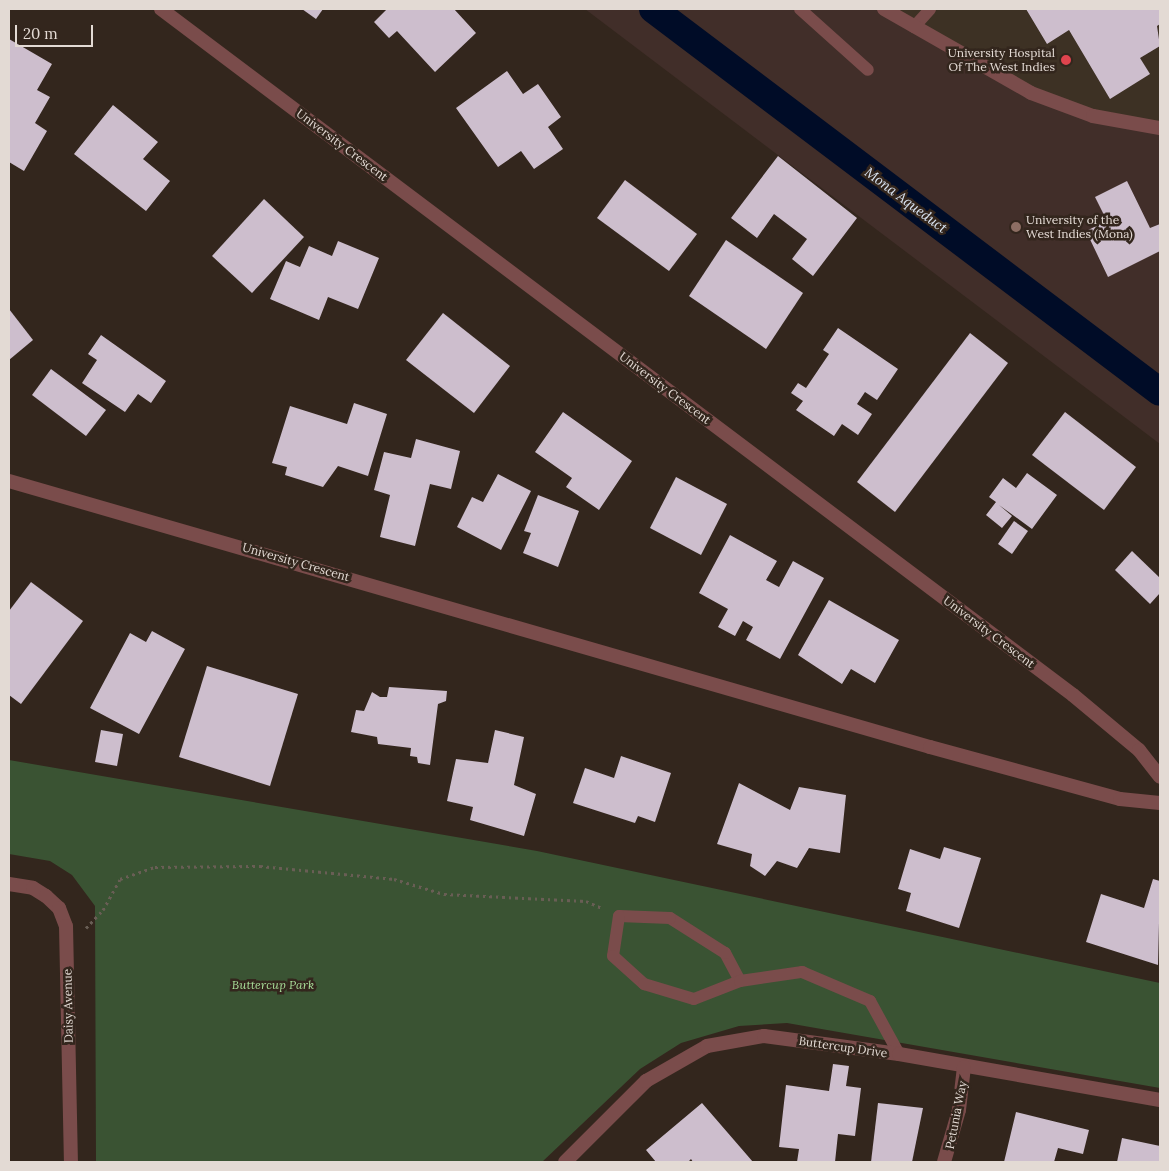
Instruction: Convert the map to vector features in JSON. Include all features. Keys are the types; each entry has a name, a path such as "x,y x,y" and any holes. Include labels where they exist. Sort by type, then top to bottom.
{"street":[{"name":"University Crescent","path":"161,9 1073,695 1139,750 1160,777"},
{"path":"884,9 1031,93 1093,116 1160,128"},
{"name":"University Crescent","path":"9,481 939,749 1120,799 1160,803"},
{"name":"Daisy Avenue","path":"9,884 33,888 59,908 68,946 71,1162"},
{"name":"Buttercup Drive","path":"565,1162 646,1081 707,1046 764,1036 899,1054 964,1068 1160,1100"},
{"name":"Petunia Way","path":"944,1162 959,1110 964,1068"}],"lane":[{"path":"800,9 868,70"},
{"path":"914,27 930,9"},
{"path":"740,981 725,952 670,918 619,916 613,956 644,984 694,1000 740,981 802,972 870,1001 899,1054"}],"path":[{"path":"68,946 104,910 120,879 155,867 260,866 394,879 444,894 586,901 619,916"}],"shaded area":[{"name":"University of the West Indies (Mona)","path":"585,9 1160,9 1160,444"},
{"name":"University Hospital Of The West Indies","path":"884,9 1160,9 1160,128 1031,93"}],"green space":[{"name":"Buttercup Park","path":"9,760 537,851 1160,983 1160,1088 787,1023 739,1026 681,1043 640,1069 542,1162 96,1162 95,906 72,875 50,861 9,854"}],"building":[{"path":"302,9 323,9 316,19"},
{"path":"387,9 454,9 476,33 435,72 397,31 389,38 374,22"},
{"path":"1026,9 1160,9 1160,24 1157,26 1160,46 1140,58 1150,74 1110,99 1069,30 1047,44"},
{"path":"9,39 52,64 37,90 50,97 35,123 47,131 24,171 9,162"},
{"path":"507,71 523,94 538,84 561,117 548,127 563,149 534,169 521,151 498,167 456,108"},
{"path":"113,105 158,142 143,159 170,181 146,211 74,154"},
{"path":"778,156 857,218 813,276 792,259 807,239 774,214 757,238 731,218"},
{"path":"625,180 697,234 669,271 597,218"},
{"path":"1127,181 1150,228 1160,224 1160,251 1108,277 1086,231 1107,221 1095,197"},
{"path":"264,199 304,237 252,293 212,256"},
{"path":"726,240 803,293 766,349 689,296"},
{"path":"338,241 379,258 358,309 328,297 319,320 270,299 286,261 300,267 309,246 332,256"},
{"path":"9,309 33,340 9,360"},
{"path":"443,313 510,366 474,413 406,360"},
{"path":"838,328 898,369 877,400 865,392 857,404 872,414 858,435 842,424 834,436 796,410 803,401 791,393 798,383 806,388 829,354 823,350"},
{"path":"970,333 1008,363 895,512 857,482"},
{"path":"101,335 166,381 151,403 138,394 125,412 82,383 97,360 88,354"},
{"path":"51,369 106,410 86,436 32,395"},
{"path":"354,403 387,414 368,476 338,466 323,487 285,475 287,467 272,463 290,406 347,424"},
{"path":"563,412 632,461 599,510 566,487 572,478 535,452"},
{"path":"1065,412 1136,467 1104,510 1032,455"},
{"path":"416,439 460,451 451,489 430,484 415,546 380,537 390,495 374,490 384,452 411,458"},
{"path":"1027,473 1057,495 1032,529 999,505 1012,516 1002,528 986,515 996,502 989,497 1003,478 1016,488"},
{"path":"498,474 531,491 501,550 457,527 472,497 483,502"},
{"path":"676,477 727,504 701,555 650,528"},
{"path":"538,495 579,511 558,567 523,553 531,533 524,531"},
{"path":"1014,521 1028,531 1012,554 998,544"},
{"path":"730,535 777,561 766,580 779,587 793,561 824,578 780,659 746,640 753,627 743,621 735,636 718,627 728,609 699,593"},
{"path":"1132,551 1160,578 1160,593 1150,604 1115,570"},
{"path":"31,582 83,621 21,704 9,695 9,611"},
{"path":"829,600 899,640 875,683 851,669 842,684 798,655"},
{"path":"152,631 185,649 139,734 90,708 130,633 146,642"},
{"path":"207,666 298,694 270,786 179,757"},
{"path":"389,687 447,691 446,701 438,704 430,765 418,763 417,757 410,756 411,748 378,744 377,737 351,732 356,710 364,711 372,692 380,697 387,697"},
{"path":"101,730 123,734 117,766 95,762"},
{"path":"495,730 524,737 514,785 536,794 524,836 470,820 473,807 447,801 456,759 488,763"},
{"path":"621,756 671,773 655,822 638,816 635,823 573,803 585,768 614,778"},
{"path":"739,783 790,810 799,787 846,795 840,853 809,848 797,868 777,861 765,876 750,866 752,854 717,844"},
{"path":"944,847 981,858 959,928 906,911 911,893 898,889 910,849 940,859"},
{"path":"1153,879 1160,881 1158,965 1086,942 1101,894 1144,908"},
{"path":"833,1064 849,1066 846,1086 861,1088 855,1136 838,1134 835,1162 797,1162 799,1149 779,1147 786,1085 829,1091"},
{"path":"702,1103 753,1162 693,1162 691,1159 688,1162 656,1162 646,1150"},
{"path":"878,1103 923,1108 912,1162 871,1162"},
{"path":"1016,1112 1089,1130 1083,1154 1058,1148 1054,1162 1004,1162"},
{"path":"1122,1138 1160,1146 1160,1162 1117,1162"}],"waterway":[{"name":"Mona Aqueduct","path":"653,9 1160,392"}],"place":[{"name":"University Hospital Of The West Indies","path":"1066,60"},
{"name":"University of the West Indies (Mona)","path":"1016,227"}]}
